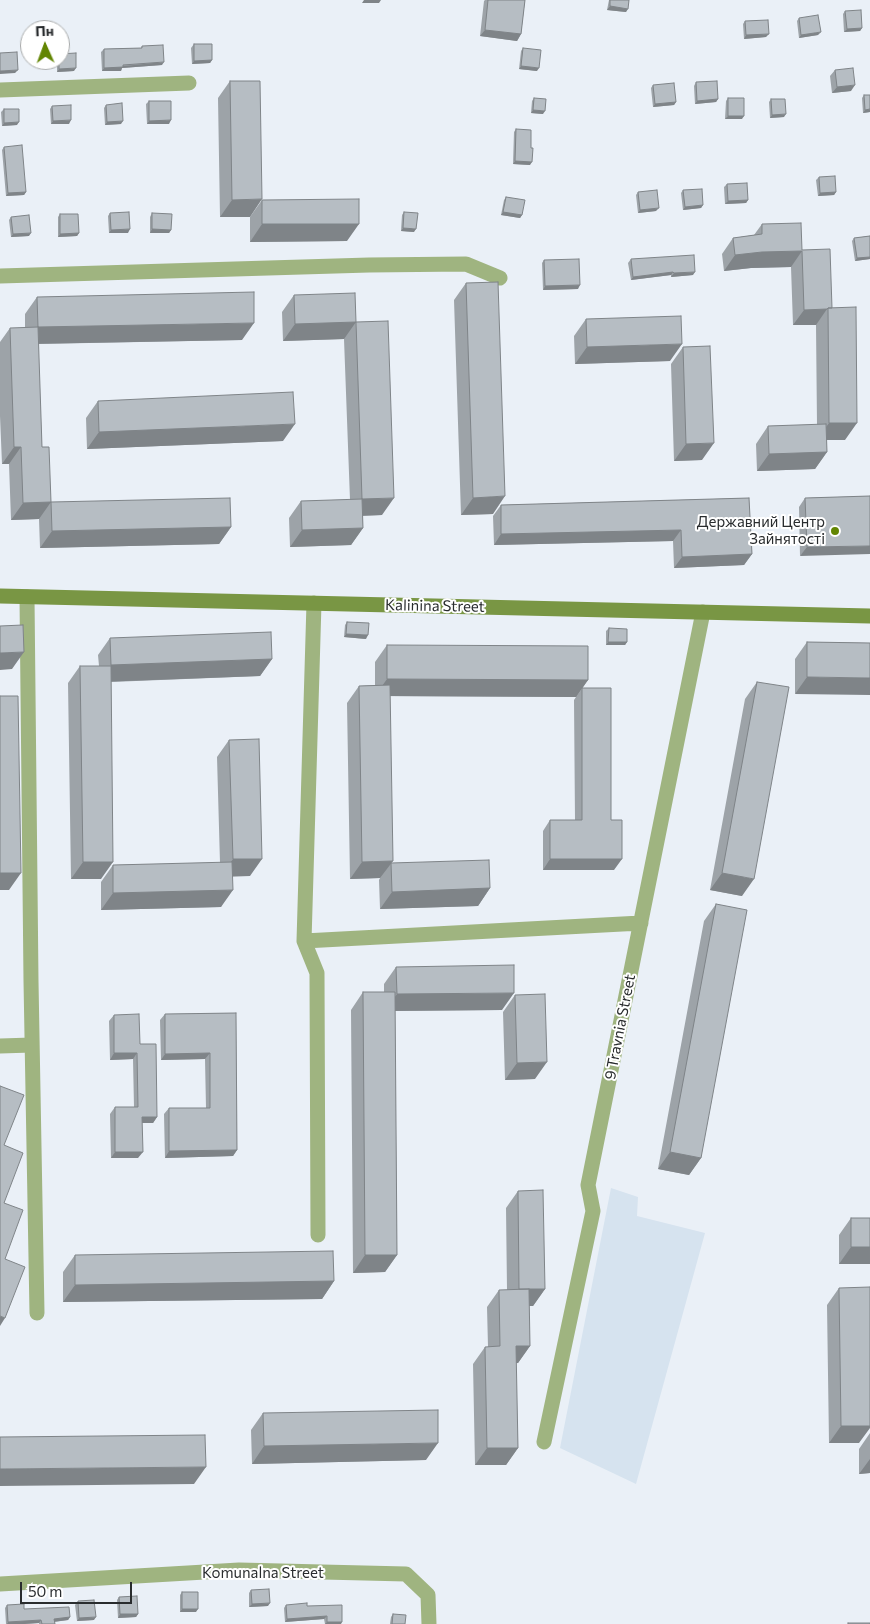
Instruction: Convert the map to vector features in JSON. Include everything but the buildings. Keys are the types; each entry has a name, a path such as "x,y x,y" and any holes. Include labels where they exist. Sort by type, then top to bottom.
{"street":[{"path":"0,90 189,83"},
{"path":"0,276 466,264 500,278"},
{"name":"Kalinina Street","path":"0,596 870,616"},
{"path":"27,597 37,1313"},
{"path":"314,603 304,941 317,973 318,1235"},
{"name":"9 Travnia Street","path":"544,1442 593,1211 588,1185 704,612"},
{"path":"304,941 641,923"},
{"path":"0,1046 32,1046"},
{"name":"Komunalna Street","path":"0,1584 239,1570 406,1574 428,1595 429,1624"}],"shaded area":[{"path":"611,1188 638,1197 637,1216 705,1233 636,1484 560,1448"}],"place":[{"name":"Державний Центр Зайнятості","path":"835,531"}]}
